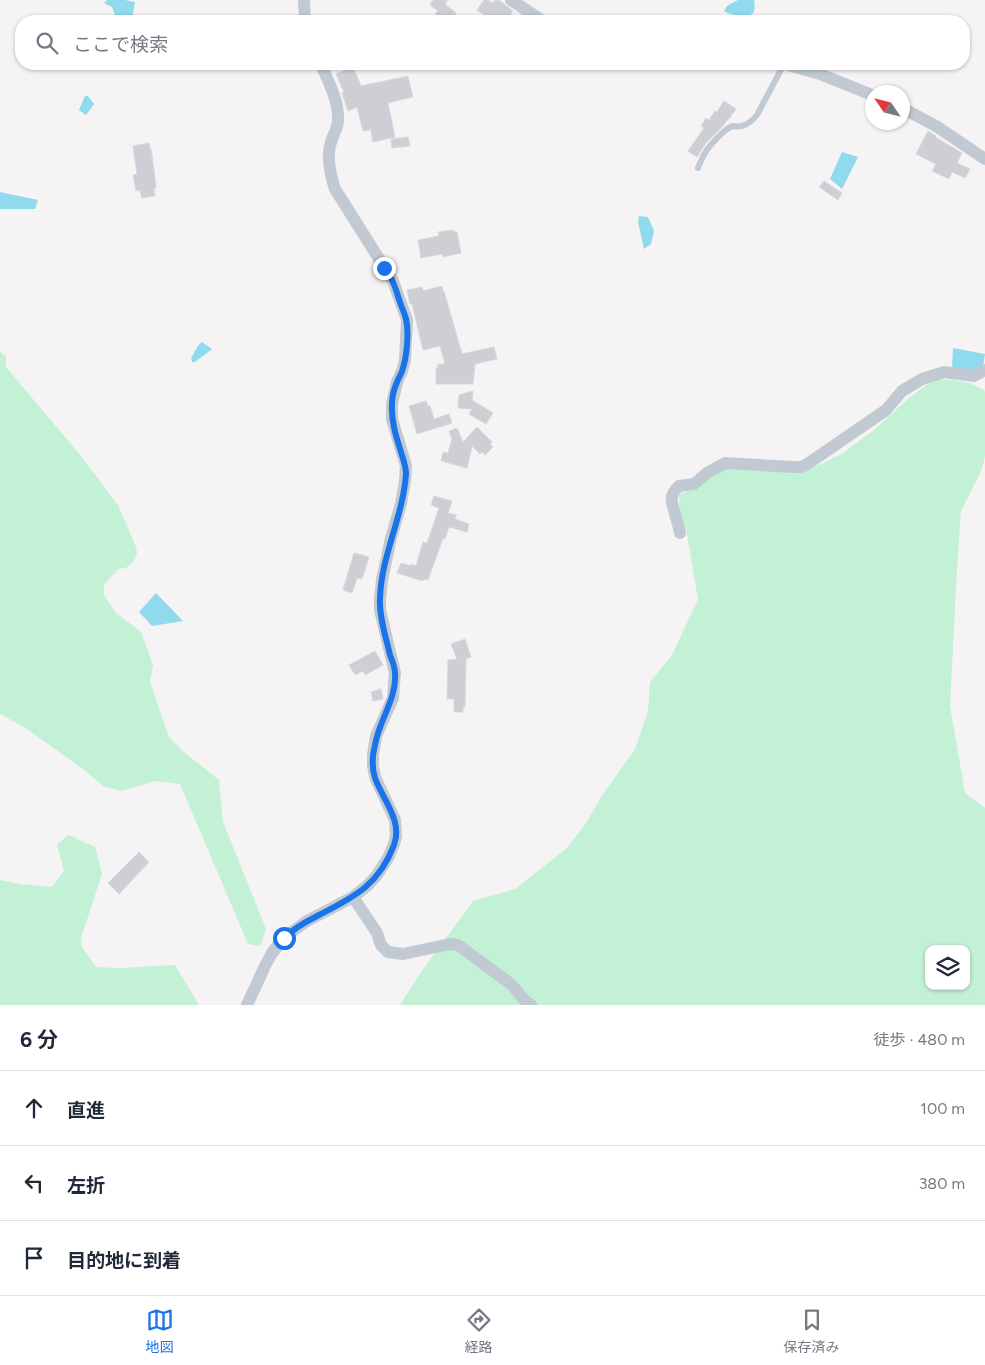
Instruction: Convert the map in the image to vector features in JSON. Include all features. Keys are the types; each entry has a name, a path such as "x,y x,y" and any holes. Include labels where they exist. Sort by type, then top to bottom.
{"street":[{"path":"304,0 304,15"},
{"path":"511,0 534,15"},
{"path":"247,1005 272,953 289,934 307,921 353,897 367,886 377,876 388,858 396,836 395,820 375,777 373,755 376,736 392,698 395,673 380,610 380,599 382,580 405,481 406,466 392,419 392,404 405,360 407,320 393,281 335,189 328,156 338,117 336,103 323,70"},
{"path":"806,70 865,92"},
{"path":"910,112 936,126 985,159"},
{"path":"680,533 671,500 672,495 679,486 694,484 707,473 725,463 801,467 886,410 902,391 915,382 944,372 974,376 985,370"},
{"path":"353,897 377,933 381,945 388,952 403,954 450,944 458,945 512,985 525,1001 531,1005"}],"lane":[{"path":"698,168 704,154 729,128 748,124 753,120 782,70"}],"green space":[{"path":"0,352 6,356 6,367 81,456 118,505 137,553 134,561 126,568 118,569 104,585 104,595 115,612 141,632 153,665 150,682 169,737 185,753 219,780 223,822 266,929 260,946 248,944 180,784 155,781 121,791 103,786 24,727 0,714"},
{"path":"934,379 969,383 985,392 985,456 982,469 961,511 950,706 965,793 985,808 985,1005 400,1005 419,975 473,901 515,889 567,848 586,823 601,797 635,749 648,711 650,682 672,655 698,599 686,529 680,515 679,495 700,485 726,466 807,471 843,453 874,430 909,398"},
{"path":"69,835 95,847 102,874 81,938 82,947 96,967 120,968 175,965 199,1005 0,1005 0,880 52,887 64,871 57,844"}],"water":[{"path":"107,0 135,2 133,15 115,15 112,7 104,3"},
{"path":"738,0 754,0 755,7 751,15 730,14 724,11 727,6"},
{"path":"85,96 88,96 94,104 86,115 79,110"},
{"path":"842,152 858,157 842,189 830,179"},
{"path":"0,192 38,200 35,209 0,209"},
{"path":"639,216 648,217 654,231 651,244 644,249 638,222"},
{"path":"202,342 212,349 195,362 192,362 191,358"},
{"path":"953,348 985,354 983,366 972,370 952,368"},
{"path":"156,593 183,621 152,626 139,612"}],"building":[{"path":"433,0 448,0 445,4 456,13 454,15 436,15 435,14 438,11 430,5"},
{"path":"484,0 493,3 495,0 499,0 513,11 510,15 485,15 477,10"},
{"path":"346,70 354,70 361,86 408,76 413,97 388,103 395,137 373,142 371,130 363,131 357,107 348,111 342,93 344,92 336,74"},
{"path":"724,101 736,109 706,143 697,157 688,151 704,128 701,126 706,118 709,120"},
{"path":"928,131 962,153 957,163 970,169 965,178 952,172 949,179 932,171 936,164 916,154"},
{"path":"408,137 410,146 392,148 391,139"},
{"path":"149,143 154,170 155,196 142,198 140,190 136,191 133,175 137,174 133,146"},
{"path":"824,181 842,193 838,200 819,187"},
{"path":"454,230 454,232 457,232 461,253 443,257 442,254 421,258 418,240 439,236 438,232"},
{"path":"442,286 462,354 494,347 497,359 475,364 473,384 436,384 436,368 438,368 438,364 445,364 440,346 423,350 407,290 422,287 423,291"},
{"path":"473,391 472,400 493,413 486,424 469,414 472,409 458,408 459,395"},
{"path":"426,401 428,406 430,406 434,419 449,414 452,423 417,434 409,406"},
{"path":"477,427 492,442 490,444 493,447 485,455 482,452 480,454 472,446 467,468 441,461 443,452 448,453 452,439 449,431 457,428 463,442"},
{"path":"434,496 452,501 448,513 456,515 455,519 469,524 467,532 449,527 445,539 443,538 428,580 424,579 423,581 397,573 401,563 416,566 423,542 427,543 439,508 431,505"},
{"path":"354,553 369,557 362,579 357,578 352,593 343,590"},
{"path":"465,639 471,657 466,659 465,707 463,707 463,712 454,712 454,699 447,699 448,660 457,659 451,644"},
{"path":"375,651 383,665 365,675 363,671 355,675 349,665"},
{"path":"381,689 383,699 373,701 371,692"},
{"path":"139,852 149,862 119,894 108,883"}],"route":[{"path":"284,938 307,921 353,897 367,886 377,876 388,858 396,836 395,820 375,777 373,755 376,736 392,698 395,673 380,610 380,599 382,580 405,481 406,466 392,419 392,404 393,395 405,360 407,320 393,281 384,268"}]}
